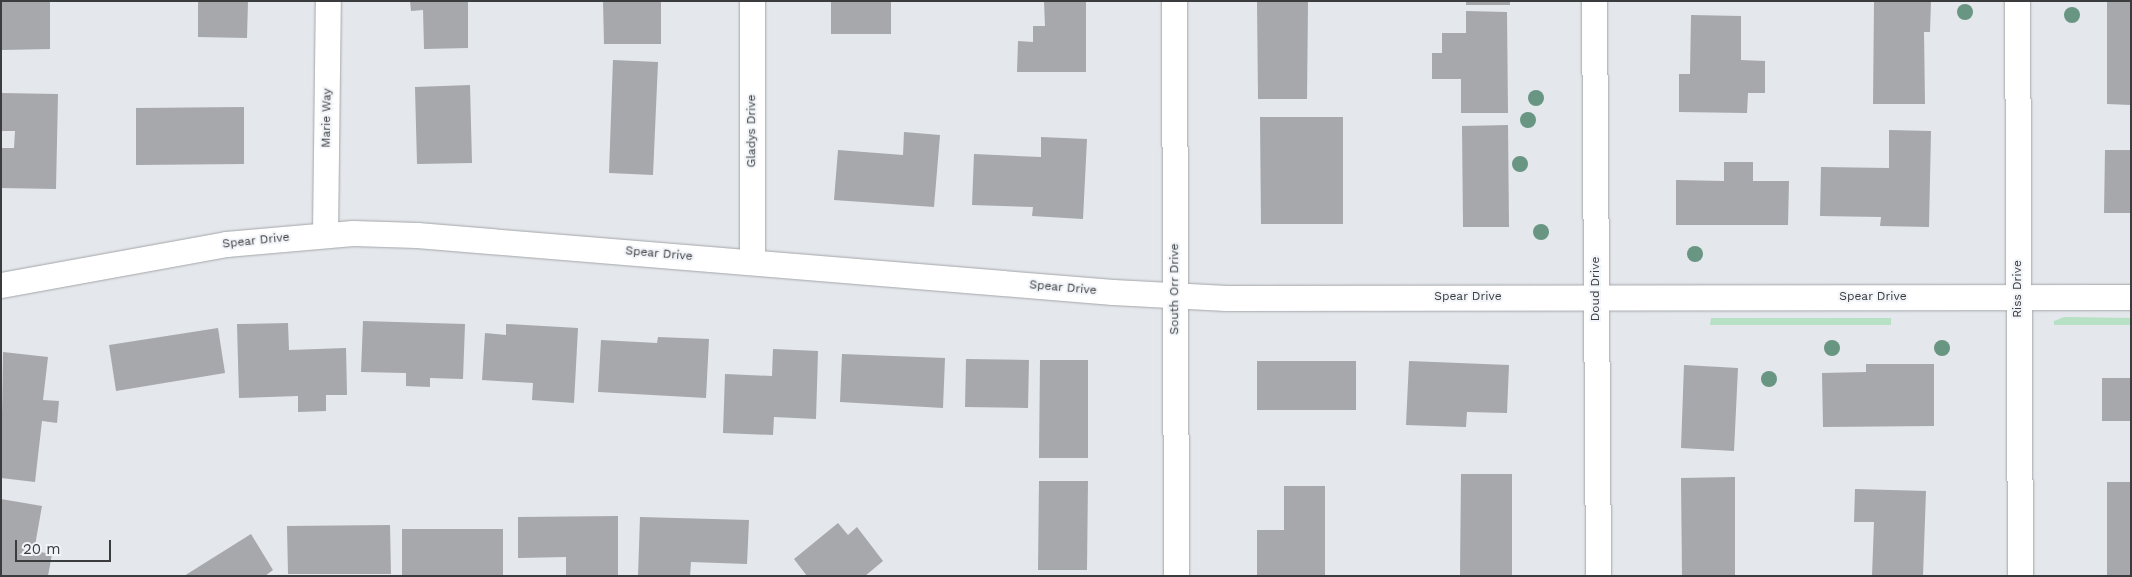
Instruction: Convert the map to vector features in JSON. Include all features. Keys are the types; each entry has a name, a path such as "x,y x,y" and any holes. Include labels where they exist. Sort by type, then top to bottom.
{"street":[{"name":"Marie Way","path":"326,234 328,1"},
{"name":"Gladys Drive","path":"752,1 752,262"},
{"name":"South Orr Drive","path":"1174,1 1176,576"},
{"name":"Doud Drive","path":"1594,1 1598,576"},
{"name":"Riss Drive","path":"2017,1 2020,576"},
{"name":"Spear Drive","path":"1,285 226,244 326,234 417,235 1175,296 2131,297"}],"green space":[{"path":"2064,317 2131,318 2131,325 2054,325 2054,321"},
{"path":"1711,318 1891,318 1891,325 1710,325"}],"building":[{"path":"2,1 50,1 50,49 2,50"},
{"path":"198,1 248,1 247,38 198,37"},
{"path":"410,1 468,1 468,48 424,49 423,10 411,11"},
{"path":"603,1 661,1 661,44 604,44"},
{"path":"831,1 891,1 891,34 831,34"},
{"path":"1044,1 1086,1 1086,72 1017,72 1018,41 1033,42 1033,26 1045,26"},
{"path":"1466,1 1510,1 1510,5 1466,5"},
{"path":"1874,1 1931,1 1930,32 1924,32 1925,104 1873,104"},
{"path":"2107,1 2131,1 2131,105 2107,104"},
{"path":"1257,2 1308,2 1307,99 1258,99"},
{"path":"1466,11 1507,12 1508,113 1461,113 1461,79 1432,79 1432,53 1442,53 1442,33 1466,33"},
{"path":"1691,15 1741,16 1741,60 1765,61 1765,93 1748,93 1747,113 1679,112 1679,74 1690,74"},
{"path":"613,60 658,62 653,175 609,173"},
{"path":"470,85 472,163 417,164 415,87"},
{"path":"1,93 58,94 56,189 1,188 2,148 14,148 15,131 1,131"},
{"path":"244,107 244,164 136,165 136,108"},
{"path":"1260,117 1343,117 1343,224 1261,224"},
{"path":"1508,125 1509,227 1463,227 1462,126"},
{"path":"1889,130 1931,131 1929,227 1880,226 1881,217 1820,216 1821,167 1889,168"},
{"path":"904,132 940,135 934,207 834,200 838,150 903,155"},
{"path":"1041,137 1087,139 1083,219 1032,216 1033,207 972,205 974,154 1041,157"},
{"path":"2105,150 2131,150 2131,213 2104,213"},
{"path":"1724,162 1753,162 1753,181 1789,181 1788,225 1676,225 1676,180 1724,181"},
{"path":"363,321 465,324 463,379 430,378 430,387 406,386 406,373 361,372"},
{"path":"288,323 289,350 346,348 347,395 326,395 326,411 298,412 298,396 239,398 237,324"},
{"path":"506,324 578,328 574,403 532,400 533,383 482,380 485,333 506,335"},
{"path":"218,328 225,373 116,391 109,345"},
{"path":"658,337 709,339 706,398 598,392 601,340 657,343"},
{"path":"773,349 818,351 816,419 774,417 773,435 723,433 725,374 772,376"},
{"path":"3,352 48,357 43,400 59,401 57,423 42,421 35,482 1,478"},
{"path":"842,354 945,358 943,408 840,402"},
{"path":"966,359 1029,360 1028,408 965,407"},
{"path":"1040,360 1088,360 1088,458 1039,458"},
{"path":"1257,361 1356,361 1356,410 1257,410"},
{"path":"1409,361 1509,365 1507,413 1467,412 1466,427 1406,425"},
{"path":"1866,364 1934,364 1934,426 1823,427 1822,373 1866,372"},
{"path":"1684,365 1738,368 1734,451 1681,448"},
{"path":"2102,378 2131,378 2131,421 2102,421"},
{"path":"1461,474 1512,474 1512,576 1460,576"},
{"path":"1735,477 1735,576 1682,576 1681,478"},
{"path":"1039,481 1088,481 1087,570 1038,570"},
{"path":"2107,482 2131,482 2131,576 2107,576"},
{"path":"1284,486 1325,486 1325,576 1257,576 1257,530 1284,530"},
{"path":"1855,489 1926,491 1923,576 1872,576 1874,522 1854,522"},
{"path":"1,499 42,506 34,551 52,554 48,576 1,576"},
{"path":"618,516 618,576 566,576 566,557 518,558 518,517"},
{"path":"640,517 749,520 747,564 691,562 690,576 638,576"},
{"path":"838,523 848,535 857,527 883,561 865,576 807,576 794,559"},
{"path":"390,525 391,574 288,574 287,526"},
{"path":"402,529 503,529 503,576 402,576"},
{"path":"251,534 273,570 265,576 184,576"}]}
